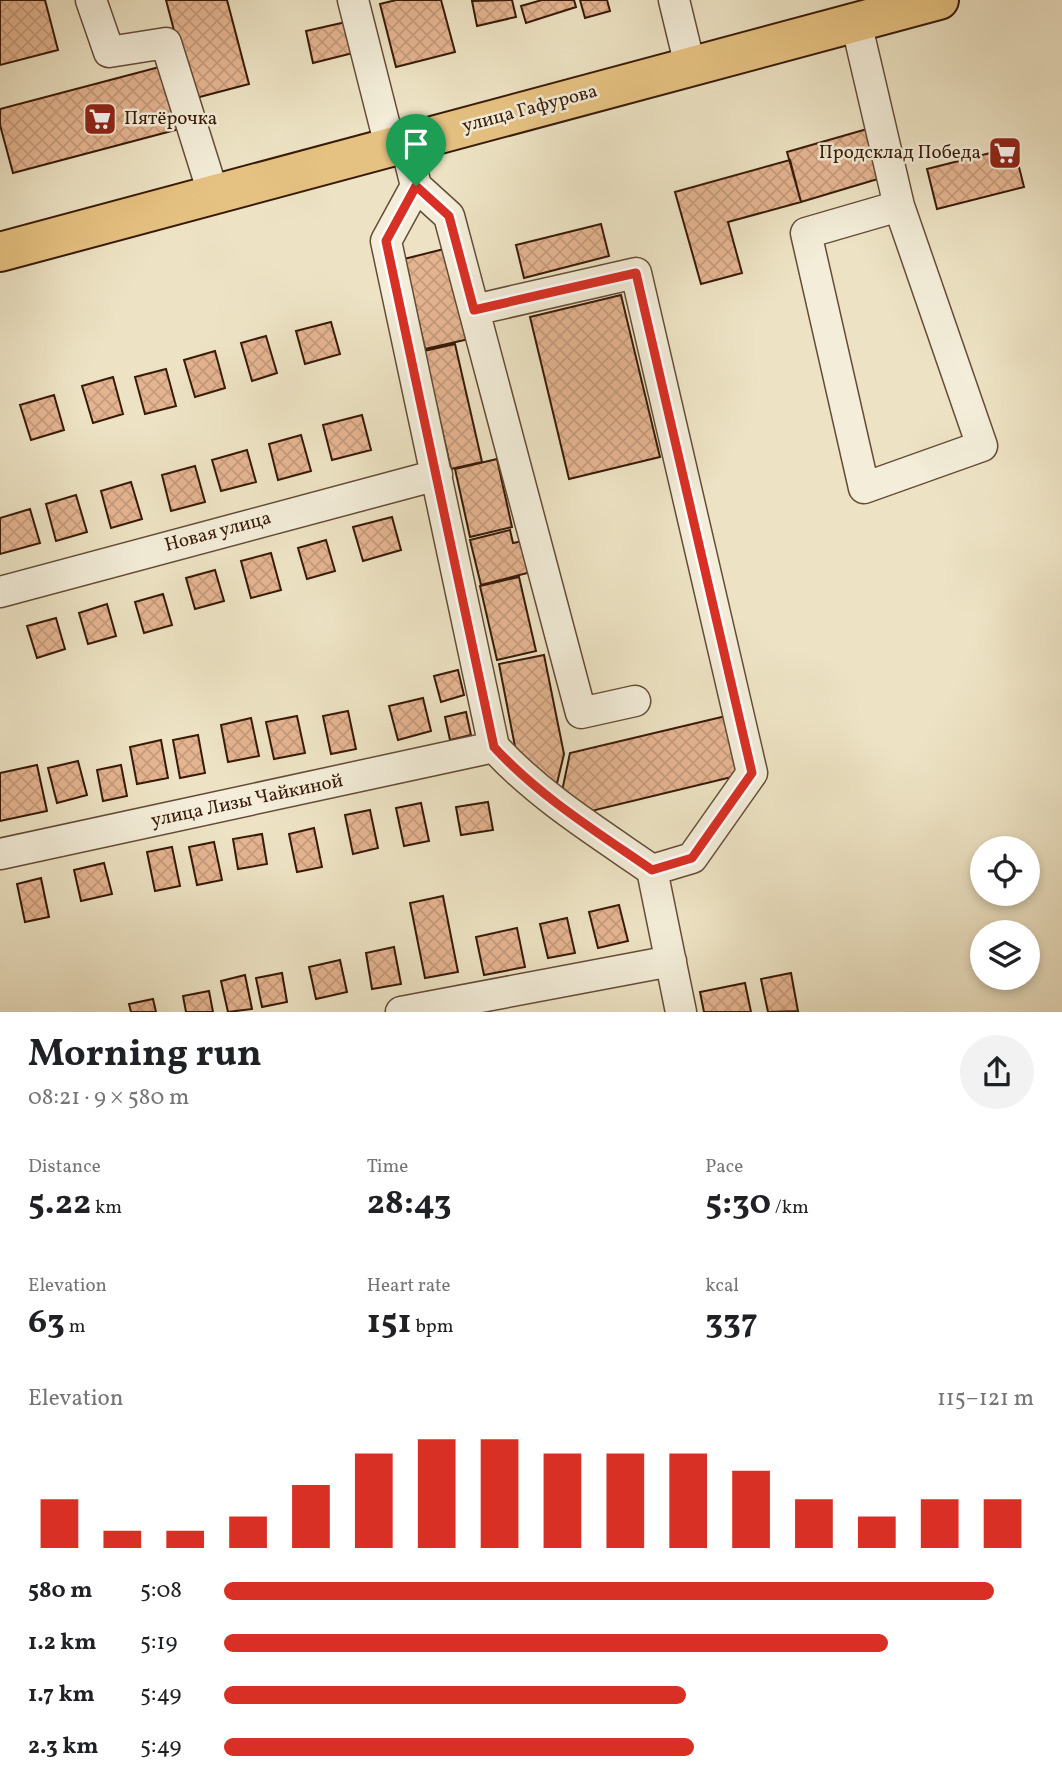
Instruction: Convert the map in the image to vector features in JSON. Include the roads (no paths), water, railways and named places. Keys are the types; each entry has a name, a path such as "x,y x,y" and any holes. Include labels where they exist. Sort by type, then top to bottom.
{"main road":[{"name":"улица Гафурова","path":"0,252 919,3"}],"street":[{"path":"91,0 109,52 166,43 213,193"},
{"path":"353,0 398,144 416,186 449,216 581,713 635,701"},
{"path":"674,0 691,66"},
{"path":"856,22 899,206 982,446 864,488 806,233 899,206"},
{"path":"416,186 386,241 494,747 516,770 574,816 652,870 681,1012"},
{"path":"474,310 636,273 752,773 692,858 652,870"},
{"name":"Новая улица","path":"0,592 437,475"},
{"name":"улица Лизы Чайкиной","path":"0,854 494,747"},
{"path":"401,1012 671,961"}],"place":[{"name":"Пятёрочка","path":"100,119"},
{"name":"Продсклад Победа","path":"1005,153"}]}
